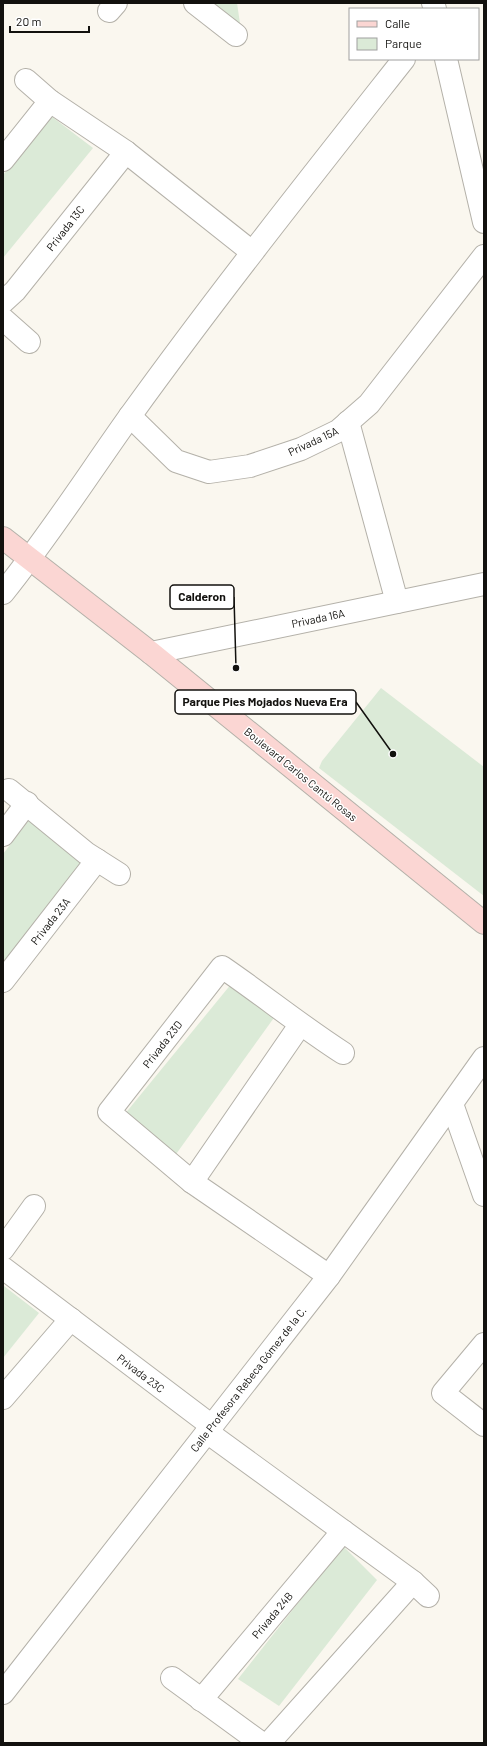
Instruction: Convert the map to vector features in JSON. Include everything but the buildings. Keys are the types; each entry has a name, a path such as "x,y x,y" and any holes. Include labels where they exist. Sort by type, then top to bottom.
{"street":[{"path":"195,3 218,10 236,35"},
{"path":"3,593 30,559 130,416 252,252 403,60"},
{"path":"446,60 484,222"},
{"path":"26,80 50,101 126,152 252,252"},
{"path":"3,160 50,101"},
{"name":"Privada 13C","path":"3,302 15,291 126,152"},
{"name":"Privada 15A","path":"130,416 176,461 209,472 250,466 301,449 338,431 369,404 484,256"},
{"path":"3,319 29,342"},
{"path":"348,422 397,602"},
{"name":"Boulevard Carlos Cantú Rosas","path":"3,538 152,652 484,923"},
{"name":"Privada 16A","path":"152,652 484,584"},
{"path":"9,790 97,860 119,874"},
{"path":"3,834 27,803"},
{"name":"Privada 23A","path":"3,981 97,860"},
{"name":"Privada 23D","path":"329,1276 192,1182 109,1112 222,967 284,1011 300,1025 343,1053"},
{"path":"192,1182 300,1025"},
{"name":"Calle Profesora Rebeca Gómez de la C.","path":"3,1693 329,1276 484,1058"},
{"path":"452,1104 484,1195"},
{"path":"3,1249 34,1206"},
{"name":"Privada 23C","path":"3,1268 71,1319 209,1429"},
{"path":"3,1398 71,1319"},
{"path":"484,1344 443,1393 484,1426"},
{"path":"209,1429 420,1589 269,1743"},
{"name":"Privada 24B","path":"201,1700 343,1531"},
{"path":"172,1678 261,1743"}],"green space":[{"path":"191,3 237,3 242,37"},
{"path":"51,116 93,148 3,258 3,175"},
{"path":"381,688 484,767 484,896 319,768 322,761"},
{"path":"34,814 89,854 3,965 3,854"},
{"path":"241,972 281,1008 174,1157 124,1115"},
{"path":"4,1286 39,1313 3,1358 3,1287"},
{"path":"343,1546 377,1580 279,1706 238,1679"}],"place":[{"name":"Calderon","path":"236,668"},
{"name":"Parque Pies Mojados Nueva Era","path":"393,754"}]}
